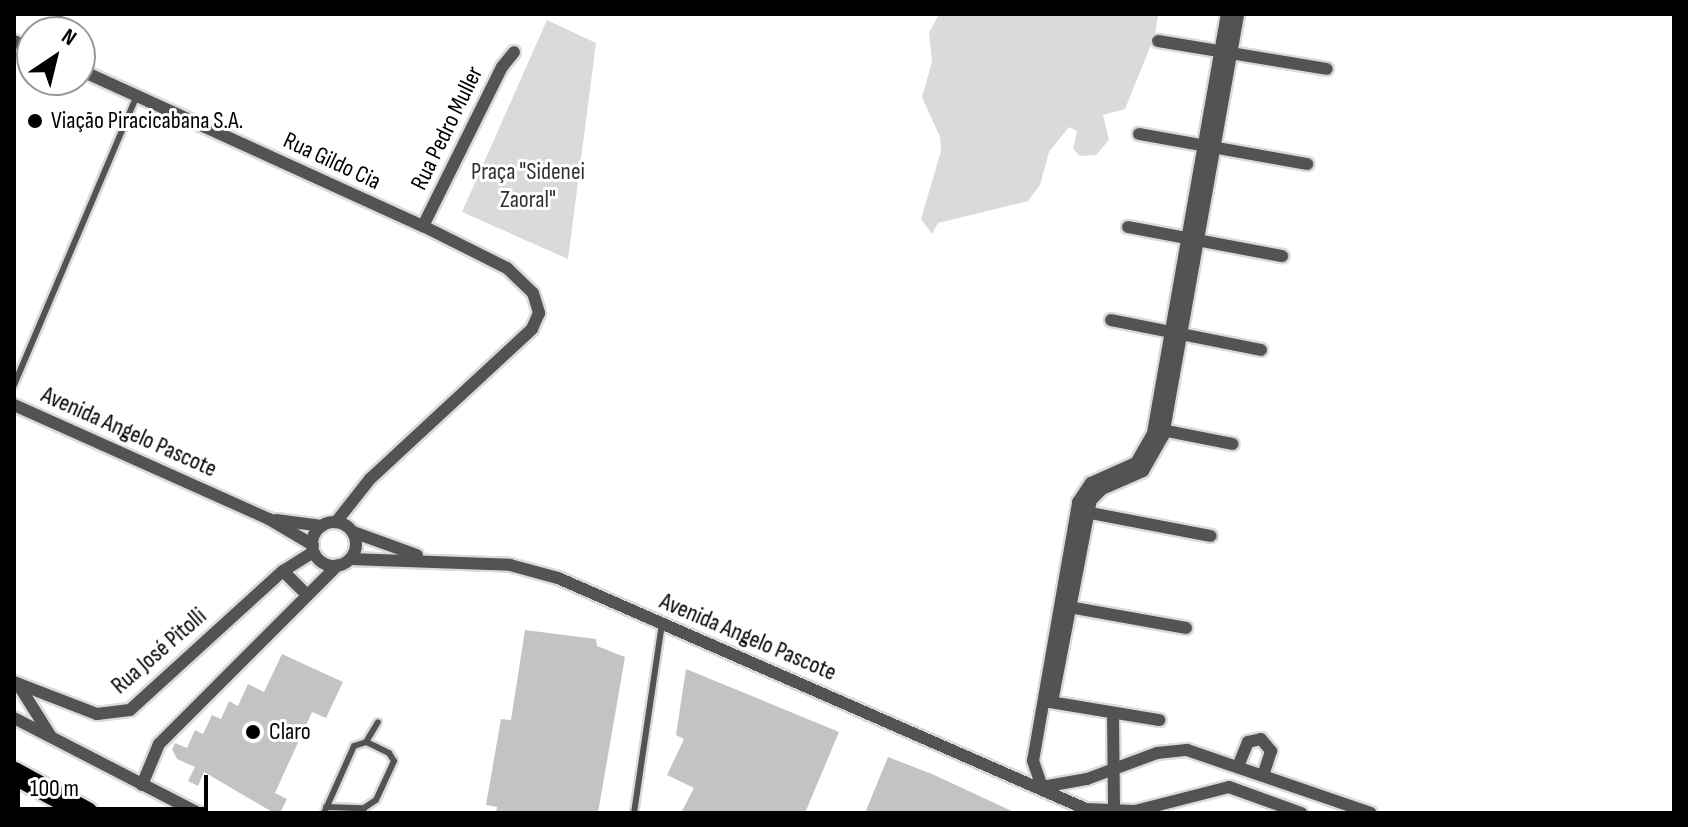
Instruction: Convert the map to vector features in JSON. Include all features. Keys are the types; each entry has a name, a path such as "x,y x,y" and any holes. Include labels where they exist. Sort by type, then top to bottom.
{"highway":[{"path":"14,773 87,813"},
{"path":"14,789 67,813"}],"street":[{"path":"1226,52 1227,14"},
{"path":"1238,14 1226,52 1159,429 1142,457 1122,472 1091,483 1082,512 1033,761 1042,787 1177,750 1239,764 1371,813"},
{"path":"1158,41 1327,69"},
{"name":"Rua Pedro Muller","path":"423,226 502,67 514,52"},
{"name":"Rua Gildo Cia","path":"96,77 423,226 520,277 537,304 532,329 370,479 336,522"},
{"path":"1139,134 1307,164"},
{"path":"1128,227 1282,256"},
{"path":"1111,320 1261,350"},
{"name":"Avenida Angelo Pascote","path":"14,405 269,519 313,549"},
{"path":"1159,429 1233,444"},
{"path":"1082,512 1211,536"},
{"name":"Avenida Angelo Pascote","path":"269,519 322,526"},
{"path":"142,785 159,744 306,594 344,562 356,546 353,532 336,522 322,526 313,549 328,565 344,562"},
{"name":"Avenida Angelo Pascote","path":"353,532 428,559"},
{"name":"Rua José Pitolli","path":"16,683 97,714 130,710 283,571 313,549"},
{"name":"Avenida Angelo Pascote","path":"344,562 428,559 529,568 1042,787 1049,796 1086,809 1114,813"},
{"path":"283,571 306,594"},
{"path":"1064,606 1186,628"},
{"path":"16,683 50,735"},
{"path":"1046,701 1159,720"},
{"path":"1113,713 1114,813 1223,787 1301,813"},
{"path":"14,718 198,813"},
{"path":"1239,764 1248,742 1261,739 1271,751 1264,773"}],"lane":[{"path":"14,385 137,95"},
{"path":"634,813 662,624"},
{"path":"366,742 389,753 394,761 376,800 364,808 325,810 354,746 366,742 378,722"}],"green space":[{"path":"939,14 1158,14 1155,35 1125,109 1103,115 1109,140 1096,155 1080,156 1073,149 1077,131 1069,127 1049,152 1040,185 1028,201 938,223 932,234 921,219 941,151 940,137 922,97 932,62 929,33"},
{"name":"Praça \"Sidenei Zaoral\"","path":"547,20 596,43 568,259 462,212"}],"building":[{"path":"525,630 596,639 597,646 625,657 598,813 496,813 497,807 486,805 501,719 511,720"},
{"name":"Claro","path":"282,654 343,682 326,718 312,712 275,793 287,799 280,813 274,813 204,772 198,786 188,781 195,767 177,759 172,749 175,743 187,748 195,730 203,734 212,715 221,719 229,701 238,706 248,684 264,692"},
{"path":"686,669 839,732 805,813 681,813 694,788 667,775 684,739 676,735"},
{"path":"888,757 932,774 1016,813 865,813"}],"place":[{"name":"Viação Piracicabana S.A.","path":"35,121"},
{"name":"Claro","path":"253,732"}]}
